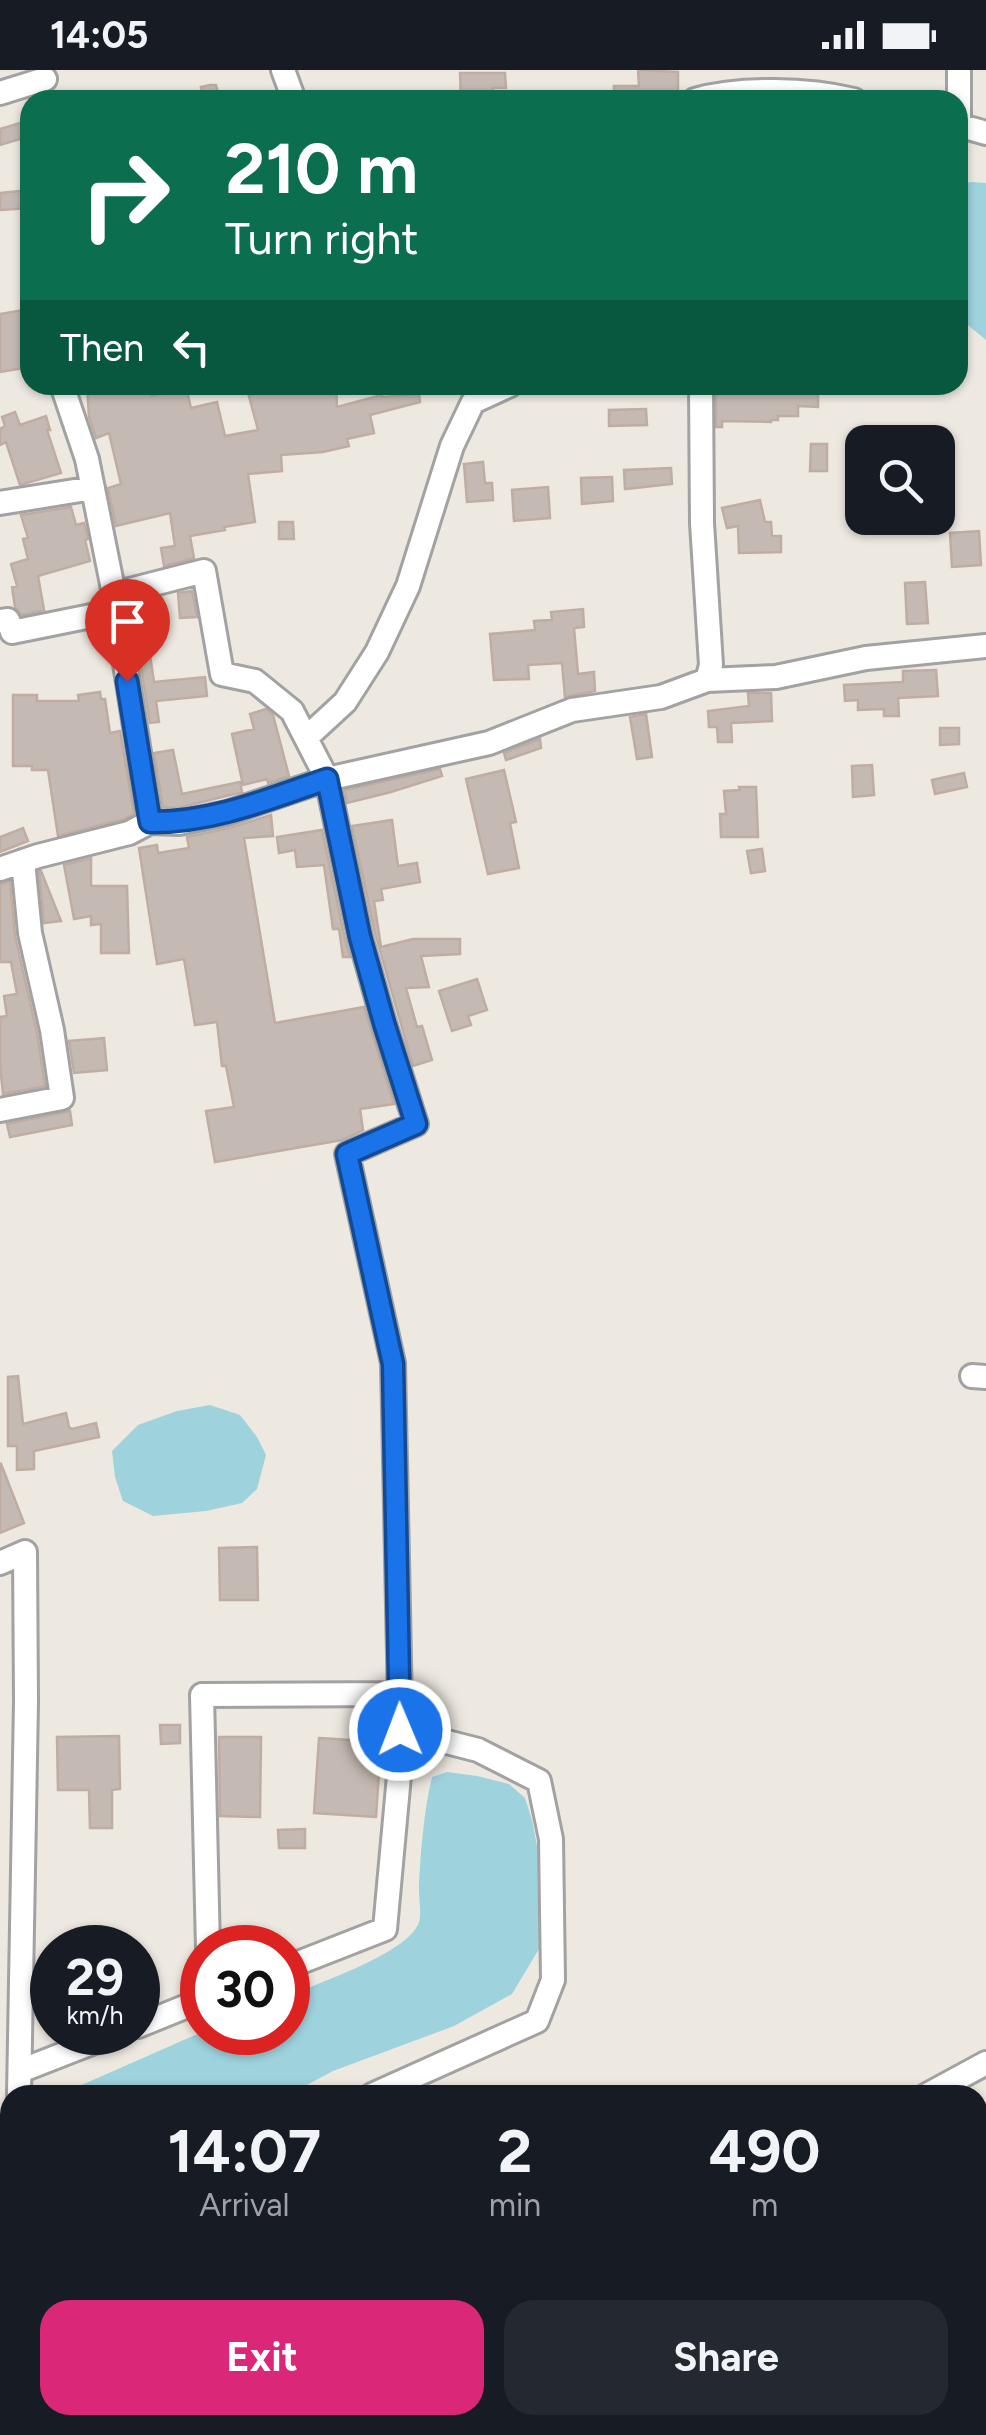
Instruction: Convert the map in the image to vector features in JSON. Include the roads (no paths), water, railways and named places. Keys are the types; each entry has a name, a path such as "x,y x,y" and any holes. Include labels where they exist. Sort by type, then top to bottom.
{"street":[{"path":"0,93 45,83"},
{"path":"65,395 93,488 150,822"},
{"path":"306,738 345,702 377,652 408,586 452,446 474,402 489,395"},
{"path":"701,395 702,523 710,666 707,680"},
{"path":"0,503 93,488"},
{"path":"0,622 8,620 12,632 115,603 204,571 222,674 255,681 292,711 327,779 360,937 416,1124 347,1154 393,1364 401,1754 385,1929 310,1958"},
{"path":"0,1110 62,1098 52,1030 11,865 129,833 150,822 179,822 228,813 327,779 488,743 572,710 661,696 707,680 776,677 866,658 986,646"},
{"path":"0,1563 25,1552 26,1702 11,1881 19,2083 74,2055"},
{"path":"207,1925 202,1695 400,1694"},
{"path":"394,2085 537,2021 554,1980 551,1839 539,1781 478,1750 400,1730"},
{"path":"945,2085 986,2063"}],"water":[{"path":"968,183 986,183 986,340 968,325"},
{"path":"210,1405 240,1415 257,1437 266,1455 257,1489 242,1503 153,1516 123,1501 112,1451 138,1425 177,1411"},
{"path":"447,1772 509,1784 525,1798 540,1861 538,1885 544,1919 539,1949 512,1994 454,2026 333,2071 307,2085 82,2085 150,2055 160,2055 160,2051 180,2042 180,2055 310,2055 310,1987 381,1956 412,1934 419,1922 432,1777"}]}
